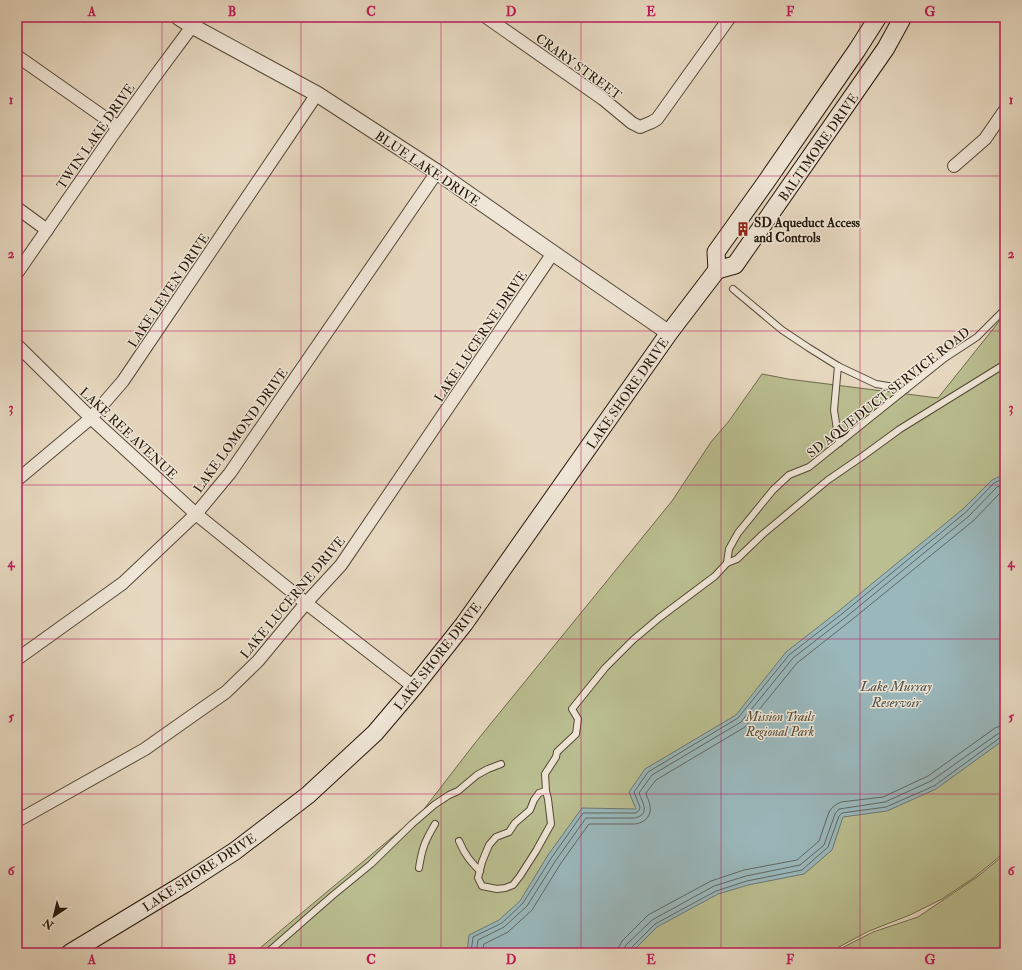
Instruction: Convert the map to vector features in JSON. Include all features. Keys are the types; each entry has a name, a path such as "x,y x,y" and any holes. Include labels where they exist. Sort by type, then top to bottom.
{"main road":[{"name":"BALTIMORE DRIVE","path":"878,17 760,191 716,252 717,270 735,265 886,48 903,17"},
{"name":"LAKE SHORE DRIVE","path":"70,953 184,884 234,851 308,796 375,733 464,624 669,333 717,270"}],"street":[{"name":"BLUE LAKE DRIVE","path":"178,17 195,21 317,94 436,172 669,333"},
{"name":"CRARY STREET","path":"486,17 603,99 632,123 640,127 657,119 730,17"},
{"name":"TWIN LAKE DRIVE","path":"17,273 118,127 195,21"},
{"path":"17,56 118,127"},
{"name":"LAKE LEVEN DRIVE","path":"17,480 91,418 123,381 317,94"},
{"path":"954,166 986,139 1005,110"},
{"name":"LAKE LOMOND DRIVE","path":"17,659 123,583 196,514 230,472 436,172"},
{"path":"17,208 47,230"},
{"name":"LAKE LUCERNE DRIVE","path":"17,821 145,749 226,692 258,661 306,603 341,565 553,254"},
{"name":"LAKE REE AVENUE","path":"17,345 91,418 196,514 306,603 414,687"}],"lane":[{"path":"733,289 782,330 838,366 876,384 906,389"},
{"name":"SD AQUEDUCT SERVICE ROAD","path":"727,563 729,549 738,533 773,490 789,475 809,467 945,358 977,337 1005,309"},
{"name":"SD AQUEDUCT SERVICE ROAD","path":"480,871 478,878 482,886 497,889 513,885 520,876 551,824 545,774 556,757 557,752 576,734 578,719 572,709 605,668 633,640 659,618 715,576 727,563 737,559 763,534 828,480 900,429 1005,364"},
{"path":"838,366 834,410 839,443"},
{"path":"267,953 371,864 434,805 458,791 477,775 501,764"},
{"path":"480,871 489,845 496,838 509,832 515,822 530,810 539,793 546,791"},
{"path":"419,868 421,853 435,824"},
{"path":"460,841 469,860 480,871"}],"green space":[{"name":"Mission Trails Regional Park","path":"1005,314 1005,852 972,879 942,899 910,915 869,931 837,948 831,953 254,953 421,813 475,743 672,501 711,442 729,421 762,374 788,379 938,398"},
{"path":"1005,854 1005,953 835,953 873,932 918,917 977,877"}],"water":[{"name":"Lake Murray Reservoir","path":"1005,474 1005,739 936,789 887,811 843,817 832,850 804,874 748,885 718,894 657,927 631,953 467,953 469,935 499,920 520,901 548,855 582,808 636,809 629,792 645,769 736,715 786,652 840,610 963,509 992,480"}],"place":[{"name":"SD Aqueduct Access and Controls","path":"743,229"}]}
